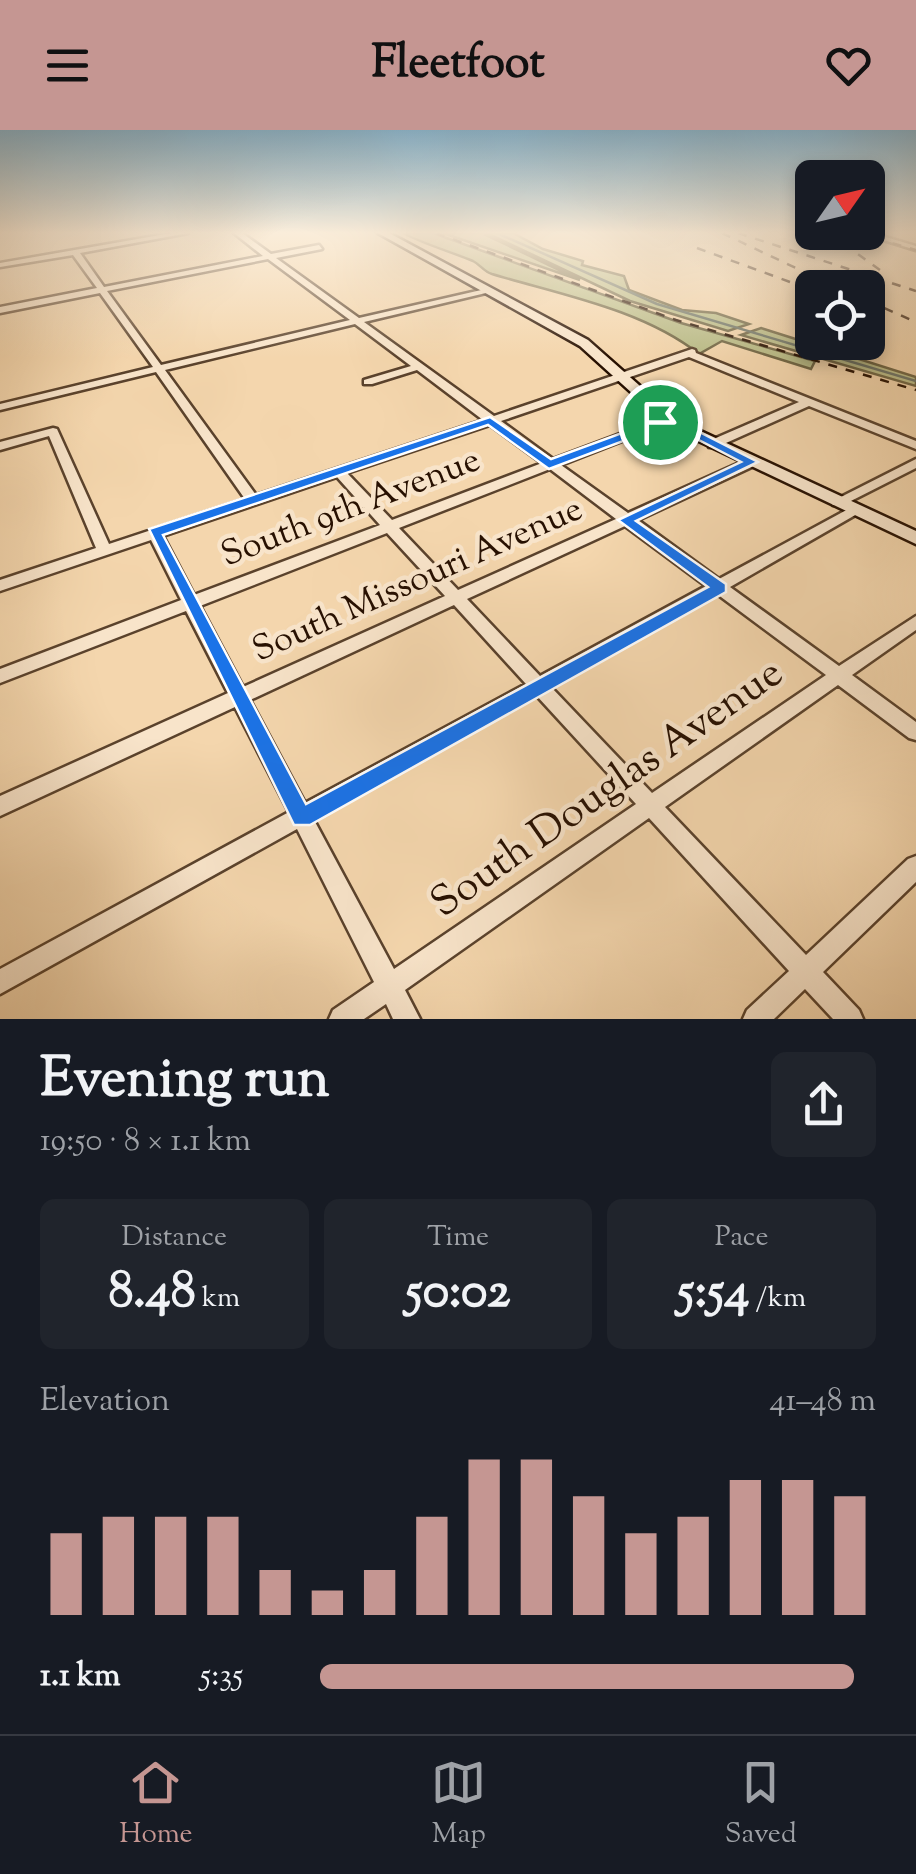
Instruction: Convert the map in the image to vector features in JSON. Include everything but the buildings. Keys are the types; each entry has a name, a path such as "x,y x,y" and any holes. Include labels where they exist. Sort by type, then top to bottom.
{"main road":[{"path":"459,274 575,338 668,420 916,538"}],"street":[{"path":"92,274 253,500"},
{"path":"0,310 181,274"},
{"path":"291,274 916,732"},
{"path":"0,407 487,290"},
{"path":"0,586 690,354 916,445"},
{"path":"368,382 417,367"},
{"path":"713,444 808,402"},
{"name":"South 9th Avenue","path":"0,676 668,420"},
{"path":"0,446 53,432 104,550"},
{"name":"South Missouri Avenue","path":"0,806 752,462"},
{"path":"0,982 720,588 916,463"},
{"path":"338,471 850,1019"},
{"path":"154,533 407,1019"},
{"name":"South Douglas Avenue","path":"342,1019 916,622"},
{"path":"756,1019 916,867"}],"green space":[{"path":"494,274 547,274 681,323 795,355 795,360 815,361 811,369 722,341 699,354 626,314"},
{"path":"574,274 624,276 629,290 682,310 716,313 749,324 728,331 630,301"},
{"path":"761,328 795,339 795,351 741,335"},
{"path":"827,360 862,360 916,377 916,386"}],"waterway":[{"path":"590,274 657,304 916,381"}],"railway":[{"path":"550,274 676,320 916,390"},
{"path":"770,274 795,284"},
{"path":"865,274 916,291"},
{"path":"885,308 916,322"}],"route":[{"path":"490,420 549,464 660,422 668,420 752,462 626,520 720,588 302,818 154,533 490,420"}]}
